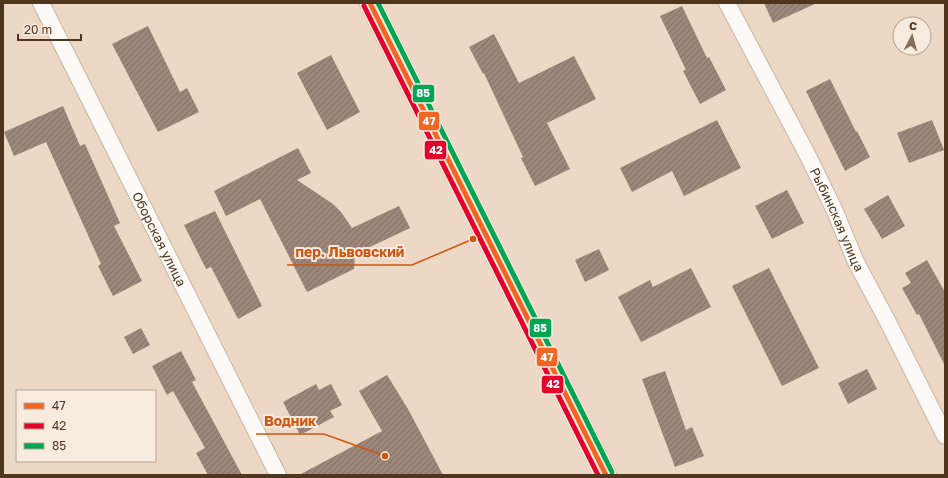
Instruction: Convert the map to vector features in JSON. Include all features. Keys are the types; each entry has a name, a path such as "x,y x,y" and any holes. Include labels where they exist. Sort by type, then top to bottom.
{"street":[{"name":"Оборская улица","path":"41,3 278,475"},
{"path":"370,3 606,475"},
{"name":"Рыбинская улица","path":"727,3 807,154 834,209 856,262 945,436"}],"building":[{"path":"764,3 817,3 773,23"},
{"path":"682,6 707,58 709,57 726,90 700,104 683,71 686,70 660,16"},
{"path":"148,26 180,92 187,88 199,112 158,132 112,44"},
{"path":"494,34 519,83 574,56 596,99 547,123 570,169 535,186 521,158 523,157 484,73 483,74 469,47"},
{"path":"331,55 360,112 327,130 297,73"},
{"path":"830,79 870,157 845,171 806,91"},
{"path":"63,106 80,146 85,144 120,223 114,226 142,281 113,296 98,266 101,264 46,142 14,156 4,132"},
{"path":"717,120 741,168 684,196 672,171 632,192 620,168"},
{"path":"932,120 944,150 909,163 897,133"},
{"path":"298,148 311,173 297,180 333,204 341,212 352,228 399,206 410,228 355,254 354,269 307,292 260,199 226,216 214,191"},
{"path":"787,190 804,223 772,239 755,206"},
{"path":"888,195 905,226 882,239 864,209"},
{"path":"215,211 262,306 238,319 211,267 206,269 184,225"},
{"path":"599,249 609,270 585,282 575,260"},
{"path":"927,260 945,292 945,366 919,314 917,315 902,288 911,283 905,273"},
{"path":"691,268 711,307 641,342 618,297 650,280 653,287"},
{"path":"769,268 819,368 782,386 732,286"},
{"path":"141,328 150,345 133,354 124,337"},
{"path":"181,351 196,380 192,382 242,475 208,475 196,453 205,448 173,391 167,395 152,366"},
{"path":"867,369 877,389 848,404 838,383"},
{"path":"665,371 686,430 692,427 704,456 675,467 642,379"},
{"path":"387,375 408,409 443,475 299,475 382,431 359,391"},
{"path":"316,384 319,390 331,384 342,405 330,411 334,417 300,435 283,402"}],"transit line":[{"name":"47","path":"370,3 606,475"},
{"name":"85","path":"378,3 612,472"},
{"name":"42","path":"364,6 598,475"}],"place":[{"name":"пер. Львовский","path":"473,239"},
{"name":"Водник","path":"385,456"}]}
